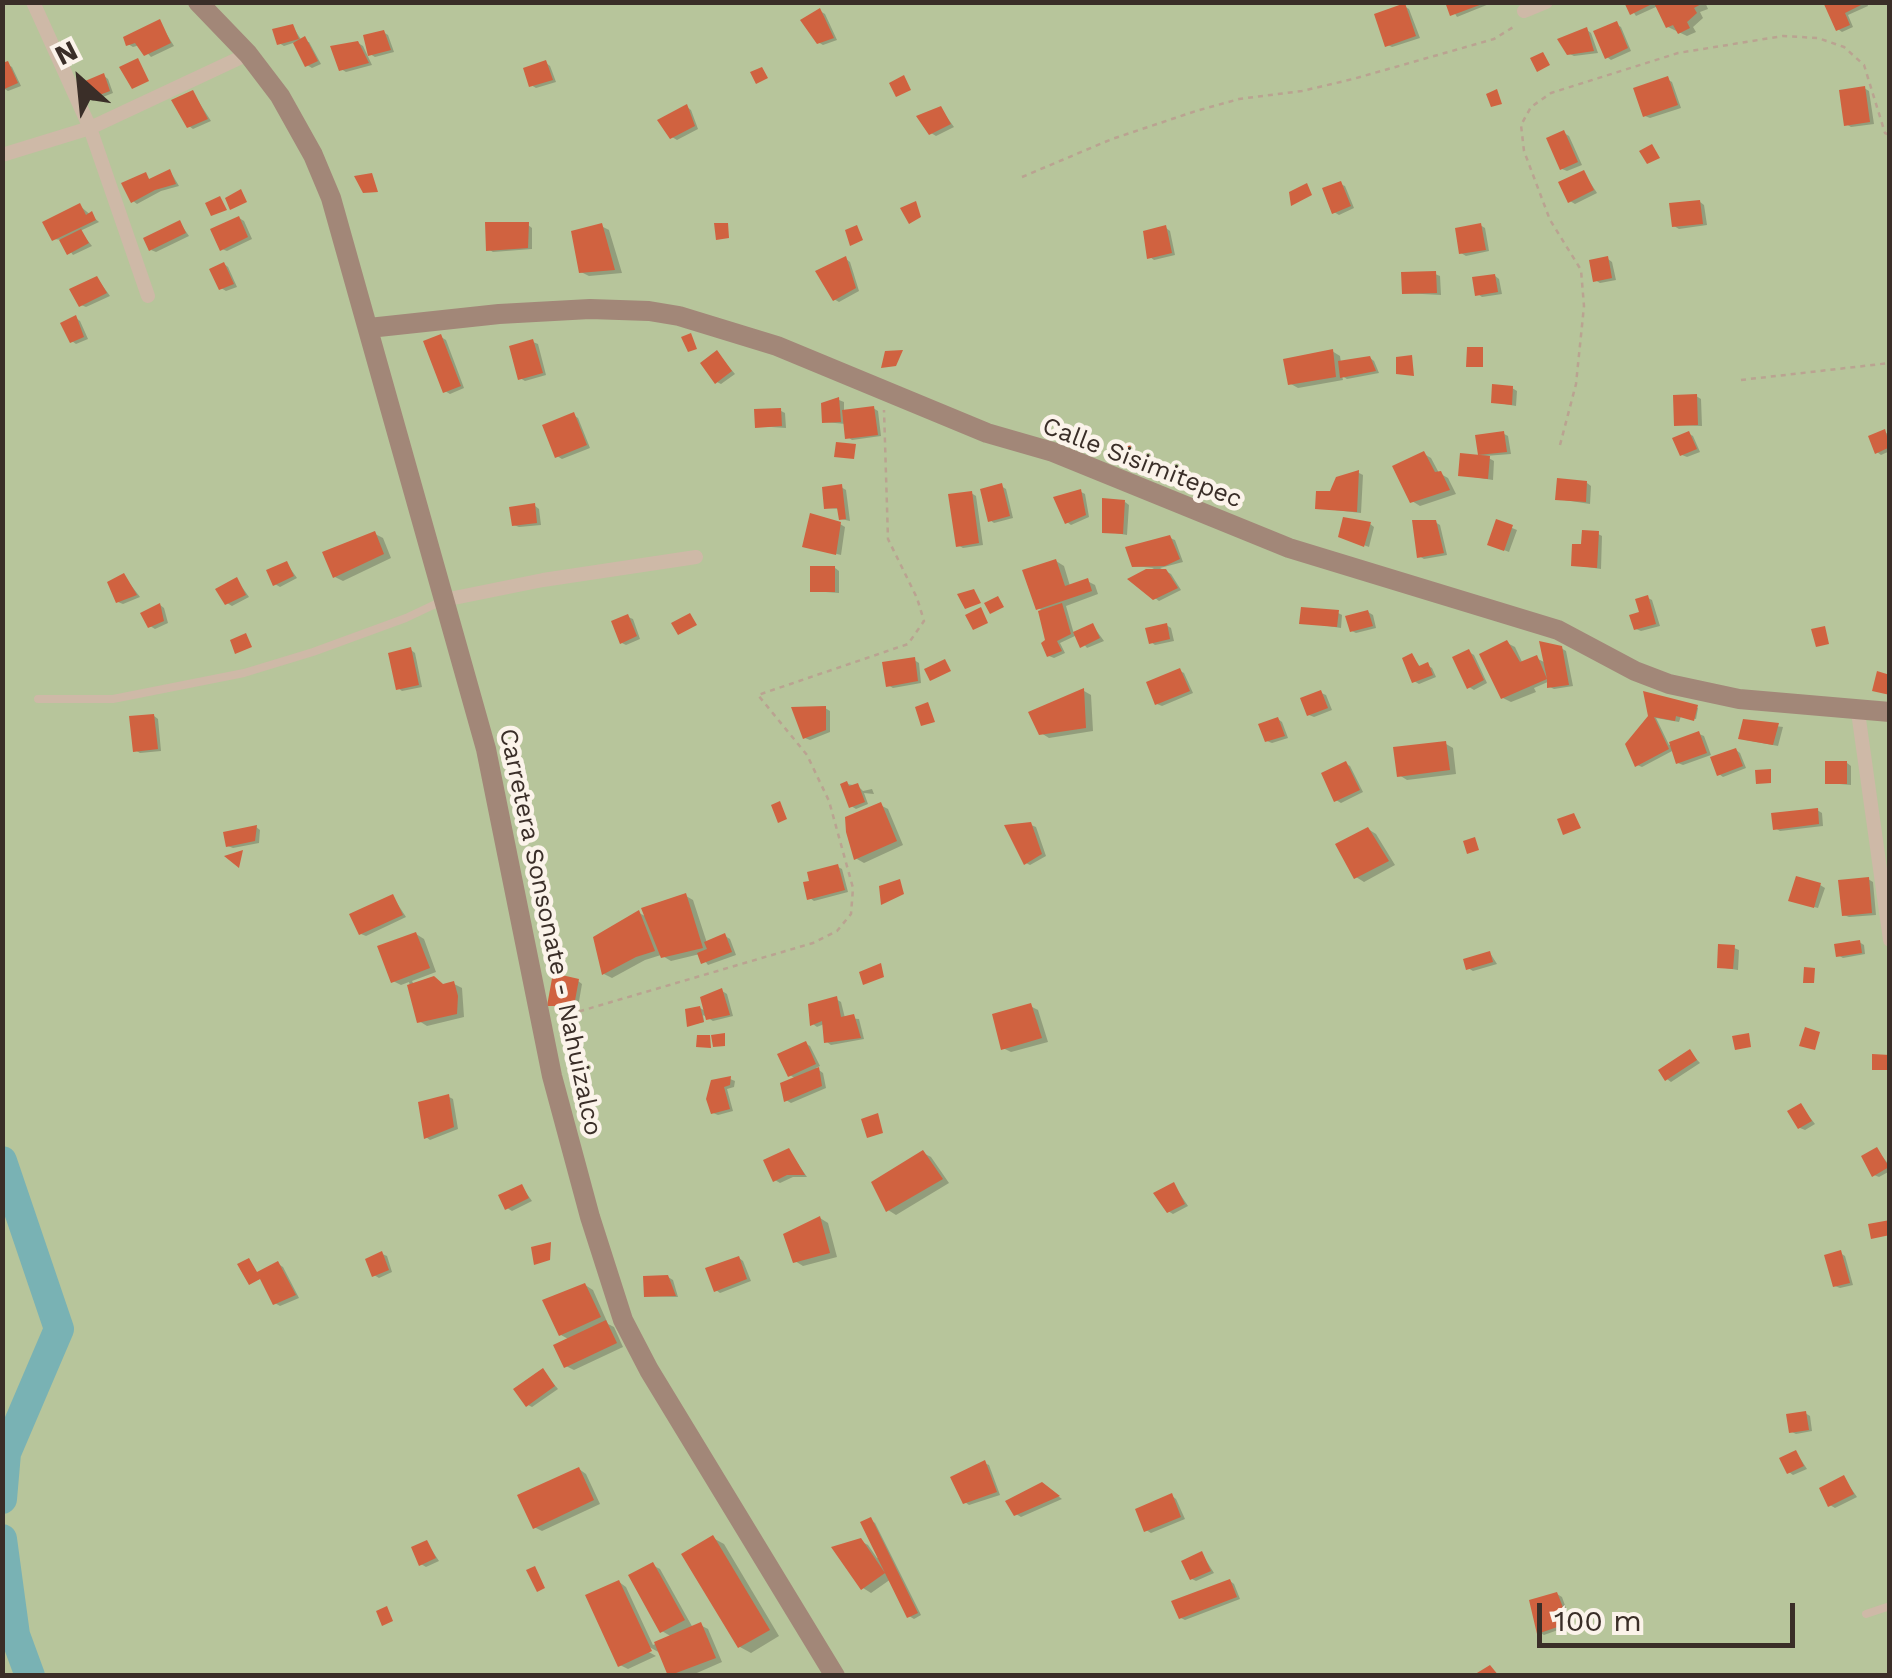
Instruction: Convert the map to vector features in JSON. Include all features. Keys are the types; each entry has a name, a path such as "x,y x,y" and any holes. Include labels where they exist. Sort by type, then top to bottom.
{"street":[{"path":"32,2 90,128 148,296"},
{"name":"Carretera Sonsonate - Nahuizalco","path":"198,2 248,54 280,96 331,198 486,749 540,1022 590,1217 623,1320 649,1370 835,1676"},
{"path":"1524,12 1546,2"},
{"path":"2,155 90,128 248,54"},
{"name":"Calle Sisimitepec","path":"369,328 499,314 590,310 650,311 740,333 988,433 1053,452 1289,548 1558,630 1669,684 1740,699 1890,712"},
{"path":"444,600 696,556"},
{"path":"1858,712 1890,940"}],"lane":[{"path":"38,699 114,698 244,672 331,646 444,600"},
{"path":"1866,1614 1890,1606"}],"path":[{"path":"1022,177 1196,110 1353,80 1494,39 1515,26 1524,12"},
{"path":"1560,445 1576,384 1584,306 1581,270 1550,220 1524,151 1521,125 1532,108 1550,93 1678,53 1783,36 1818,38 1844,48 1864,65 1885,133 1890,135"},
{"path":"1740,380 1890,364"},
{"path":"540,1022 812,944 837,931 851,914 854,888 830,801 807,755 758,694 908,644 924,621 888,539 882,388"}],"green space":[{"path":"3,3 1889,3 1889,1675 3,1675"}],"building":[{"path":"1445,2 1485,2 1485,3 1450,16"},
{"path":"1624,2 1705,2 1694,8 1697,13 1687,22 1690,28 1678,34 1673,25 1666,28 1654,3 1630,15"},
{"path":"1823,2 1867,2 1845,13 1850,25 1836,31"},
{"path":"1405,3 1416,36 1385,47 1374,14"},
{"path":"820,8 834,38 817,44 800,20"},
{"path":"160,19 171,43 144,56 135,43 126,46 123,37"},
{"path":"1617,21 1628,48 1605,59 1593,31"},
{"path":"293,24 299,39 277,45 272,29"},
{"path":"1587,27 1594,51 1567,55 1557,39"},
{"path":"384,30 391,50 368,56 363,35"},
{"path":"305,36 318,61 305,67 293,43"},
{"path":"358,41 369,63 339,71 330,46"},
{"path":"1543,52 1550,65 1537,72 1530,58"},
{"path":"138,58 149,81 132,89 119,67"},
{"path":"546,60 553,80 529,87 523,68"},
{"path":"8,61 18,83 2,90 2,63"},
{"path":"762,67 768,78 756,84 750,72"},
{"path":"104,73 110,91 86,100 78,84"},
{"path":"904,75 911,90 896,97 889,83"},
{"path":"1668,76 1678,105 1643,117 1633,88"},
{"path":"1865,86 1870,122 1844,126 1839,90"},
{"path":"1497,89 1502,104 1491,107 1486,94"},
{"path":"193,90 208,119 187,128 171,100"},
{"path":"687,104 695,126 670,139 657,120"},
{"path":"941,106 951,124 929,135 916,116"},
{"path":"1564,130 1578,162 1560,170 1546,138"},
{"path":"1652,144 1660,158 1647,164 1639,151"},
{"path":"170,169 176,184 131,203 121,183 146,172 149,179"},
{"path":"1584,170 1594,190 1568,203 1558,182"},
{"path":"372,173 378,192 363,193 354,176"},
{"path":"1341,181 1351,206 1332,214 1322,188"},
{"path":"1307,183 1312,195 1291,206 1289,192"},
{"path":"241,189 247,202 230,210 225,198"},
{"path":"220,196 227,210 211,216 205,203"},
{"path":"1700,200 1703,224 1672,227 1669,203"},
{"path":"916,201 921,217 909,224 900,208"},
{"path":"80,203 86,215 92,211 96,220 52,241 42,222"},
{"path":"239,216 248,237 220,251 210,229"},
{"path":"180,220 186,233 149,251 143,238"},
{"path":"485,222 529,222 528,248 486,251"},
{"path":"602,223 615,270 579,273 571,231"},
{"path":"714,223 728,223 729,238 716,240"},
{"path":"1481,223 1486,250 1459,254 1455,228"},
{"path":"857,225 863,240 850,246 845,230"},
{"path":"1166,225 1172,253 1147,259 1143,231"},
{"path":"81,229 89,243 67,255 59,240"},
{"path":"846,256 856,288 833,301 815,271"},
{"path":"1608,256 1612,278 1593,282 1589,260"},
{"path":"224,262 234,284 219,290 209,269"},
{"path":"1436,271 1437,293 1402,294 1401,272"},
{"path":"1495,274 1498,292 1475,296 1472,277"},
{"path":"97,276 107,293 79,307 69,289"},
{"path":"76,315 84,337 70,343 60,323"},
{"path":"691,333 697,349 688,352 681,337"},
{"path":"441,334 461,386 443,393 423,341"},
{"path":"533,339 543,373 518,380 509,346"},
{"path":"1467,347 1483,347 1483,367 1466,367"},
{"path":"1333,349 1336,377 1288,385 1283,359"},
{"path":"717,350 732,371 715,384 700,363"},
{"path":"903,350 896,366 881,368 885,351"},
{"path":"1412,355 1414,376 1396,374 1396,357"},
{"path":"1370,356 1376,371 1340,378 1338,361"},
{"path":"1492,384 1513,386 1512,405 1491,403"},
{"path":"1697,394 1698,425 1674,426 1673,395"},
{"path":"839,397 841,422 822,423 821,403"},
{"path":"874,406 878,435 845,439 842,410"},
{"path":"781,408 782,426 755,428 754,409"},
{"path":"574,412 587,445 555,458 542,425"},
{"path":"1885,429 1890,447 1875,454 1868,436"},
{"path":"1504,431 1507,452 1478,455 1475,435"},
{"path":"1689,431 1697,449 1680,456 1672,438"},
{"path":"836,442 856,444 854,459 834,457"},
{"path":"1116,442 1131,444 1129,463 1113,462"},
{"path":"1424,451 1435,472 1441,471 1450,490 1410,503 1392,466"},
{"path":"1460,453 1490,456 1488,479 1458,476"},
{"path":"1359,470 1357,512 1315,509 1316,491 1330,491 1336,477"},
{"path":"1557,478 1587,481 1586,502 1555,500"},
{"path":"1002,483 1010,516 988,522 980,489"},
{"path":"842,484 846,519 839,520 837,508 824,509 822,487"},
{"path":"1081,489 1086,515 1065,524 1053,497"},
{"path":"972,491 979,543 956,547 948,494"},
{"path":"1102,498 1125,500 1123,534 1102,533"},
{"path":"535,503 537,523 512,526 509,507"},
{"path":"810,513 841,522 836,555 802,547"},
{"path":"1343,517 1371,522 1364,547 1338,537"},
{"path":"1496,519 1513,525 1504,551 1487,545"},
{"path":"1412,520 1436,520 1444,553 1417,558"},
{"path":"1582,530 1599,531 1597,568 1571,566 1572,544 1581,544"},
{"path":"375,531 384,554 333,578 322,552"},
{"path":"1170,535 1180,559 1165,566 1132,567 1125,547"},
{"path":"1056,559 1065,586 1088,578 1092,591 1036,610 1022,570"},
{"path":"287,561 294,576 273,586 266,570"},
{"path":"810,566 835,566 835,592 810,592"},
{"path":"1146,569 1166,569 1178,588 1153,600 1127,579"},
{"path":"124,573 137,595 116,603 107,582"},
{"path":"237,577 246,595 225,605 215,589"},
{"path":"974,589 981,603 965,609 957,594"},
{"path":"1648,595 1656,624 1634,630 1629,615 1639,612 1635,599"},
{"path":"998,596 1004,607 990,614 984,603"},
{"path":"160,603 164,621 148,628 140,613"},
{"path":"1062,603 1071,634 1057,641 1062,651 1047,657 1041,643 1045,640 1038,611"},
{"path":"981,607 988,623 973,630 965,615"},
{"path":"1301,607 1339,610 1337,627 1299,624"},
{"path":"1368,610 1373,626 1350,632 1345,616"},
{"path":"690,613 697,625 678,635 671,623"},
{"path":"628,614 637,636 620,644 611,621"},
{"path":"1093,623 1100,638 1080,648 1073,632"},
{"path":"1167,623 1170,639 1149,644 1145,628"},
{"path":"1825,626 1829,644 1816,647 1811,629"},
{"path":"246,633 252,647 235,654 230,640"},
{"path":"1507,640 1520,662 1537,655 1547,679 1501,699 1479,654"},
{"path":"1539,641 1562,646 1569,685 1547,688"},
{"path":"411,647 419,685 396,690 388,653"},
{"path":"1469,649 1484,680 1467,689 1452,657"},
{"path":"1412,653 1419,666 1428,662 1433,675 1412,683 1402,658"},
{"path":"915,657 918,681 886,687 882,662"},
{"path":"945,659 951,671 930,681 924,669"},
{"path":"1180,668 1190,691 1155,705 1146,682"},
{"path":"1877,671 1890,675 1890,695 1872,691"},
{"path":"1084,688 1086,728 1039,735 1028,712"},
{"path":"1321,690 1328,708 1307,716 1300,698"},
{"path":"1643,691 1698,705 1694,721 1676,716 1675,721 1654,717 1669,749 1635,767 1625,744 1648,716"},
{"path":"928,702 935,722 921,726 915,707"},
{"path":"826,706 826,730 803,739 791,707"},
{"path":"154,714 158,749 133,752 129,716"},
{"path":"1278,717 1285,736 1265,742 1258,724"},
{"path":"1743,719 1779,723 1773,745 1738,739"},
{"path":"1699,731 1707,753 1676,764 1669,742"},
{"path":"1446,741 1450,770 1397,777 1393,747"},
{"path":"1736,748 1743,766 1717,776 1710,757"},
{"path":"1346,761 1360,790 1334,802 1321,773"},
{"path":"1825,761 1847,761 1847,784 1825,784"},
{"path":"1771,769 1771,783 1756,784 1755,770"},
{"path":"847,781 849,786 858,783 865,802 849,808 840,784"},
{"path":"780,801 787,819 778,823 771,805"},
{"path":"881,802 897,841 854,860 845,817"},
{"path":"1818,808 1819,824 1773,830 1771,813"},
{"path":"1574,813 1581,828 1563,835 1557,819"},
{"path":"1031,822 1042,854 1024,865 1004,825"},
{"path":"257,825 255,841 226,847 223,832"},
{"path":"1368,827 1389,861 1354,879 1335,844"},
{"path":"1475,837 1479,850 1467,854 1463,841"},
{"path":"243,850 239,868 224,856"},
{"path":"838,864 845,890 807,900 803,882 809,881 807,872"},
{"path":"1796,876 1821,883 1814,908 1788,901"},
{"path":"1869,877 1872,913 1842,916 1838,880"},
{"path":"900,879 904,894 881,905 879,886"},
{"path":"686,893 703,948 661,958 641,908"},
{"path":"393,894 403,915 359,935 349,914"},
{"path":"639,910 655,951 602,975 593,937"},
{"path":"416,932 430,968 391,983 377,946"},
{"path":"725,933 732,952 701,964 697,953 707,949 704,942"},
{"path":"1860,940 1862,953 1836,957 1834,944"},
{"path":"1718,944 1735,945 1733,969 1717,968"},
{"path":"1490,951 1493,962 1466,970 1463,959"},
{"path":"881,963 884,977 863,985 859,972"},
{"path":"1804,967 1815,968 1814,983 1803,983"},
{"path":"553,973 579,979 574,1006 547,1006"},
{"path":"434,976 443,984 454,981 457,1014 417,1023 407,985"},
{"path":"722,988 730,1015 706,1020 700,997"},
{"path":"837,996 841,1017 854,1014 861,1038 824,1043 822,1021 810,1026 808,1004"},
{"path":"1031,1003 1042,1038 1001,1050 992,1014"},
{"path":"700,1006 704,1022 687,1027 685,1009"},
{"path":"1805,1027 1820,1032 1815,1050 1799,1046"},
{"path":"725,1033 725,1046 713,1047 711,1035"},
{"path":"1749,1033 1751,1047 1735,1050 1732,1036"},
{"path":"697,1035 710,1035 711,1048 696,1047"},
{"path":"806,1041 816,1064 788,1077 777,1054"},
{"path":"1690,1049 1697,1060 1665,1081 1658,1070"},
{"path":"1872,1054 1890,1055 1890,1070 1872,1070"},
{"path":"819,1067 822,1086 784,1102 780,1083"},
{"path":"731,1076 730,1085 724,1087 730,1109 711,1114 706,1099 711,1080"},
{"path":"449,1094 454,1127 424,1139 418,1102"},
{"path":"1801,1103 1812,1121 1798,1129 1787,1111"},
{"path":"878,1113 883,1133 867,1138 861,1119"},
{"path":"1877,1147 1889,1167 1872,1177 1861,1156"},
{"path":"789,1148 805,1175 787,1175 773,1182 763,1160"},
{"path":"923,1150 943,1179 886,1212 871,1182"},
{"path":"1174,1182 1185,1204 1167,1213 1153,1193"},
{"path":"522,1184 529,1198 505,1210 498,1195"},
{"path":"820,1216 830,1253 793,1263 783,1234"},
{"path":"1890,1220 1890,1235 1871,1239 1868,1224"},
{"path":"551,1242 550,1260 534,1265 531,1247"},
{"path":"1841,1250 1850,1283 1833,1287 1824,1255"},
{"path":"382,1251 389,1270 372,1277 365,1259"},
{"path":"739,1256 747,1279 714,1292 705,1268"},
{"path":"249,1258 257,1272 278,1261 296,1295 273,1305 260,1279 249,1285 237,1264"},
{"path":"668,1275 676,1296 644,1297 643,1276"},
{"path":"585,1283 601,1317 559,1336 542,1300"},
{"path":"606,1320 617,1343 564,1368 553,1345"},
{"path":"543,1368 555,1386 526,1407 513,1389"},
{"path":"1806,1411 1809,1430 1789,1433 1786,1414"},
{"path":"1796,1450 1804,1466 1787,1474 1779,1458"},
{"path":"985,1460 997,1492 963,1504 950,1477"},
{"path":"579,1467 594,1500 533,1529 517,1495"},
{"path":"1844,1475 1854,1494 1828,1507 1819,1488"},
{"path":"1042,1482 1060,1496 1014,1516 1005,1501"},
{"path":"1172,1493 1181,1517 1144,1532 1135,1509"},
{"path":"871,1517 918,1613 907,1618 860,1522"},
{"path":"713,1535 770,1630 738,1648 681,1554"},
{"path":"861,1538 885,1573 861,1590 831,1547"},
{"path":"427,1540 436,1558 419,1566 411,1547"},
{"path":"1202,1551 1211,1571 1190,1580 1181,1561"},
{"path":"653,1562 685,1620 660,1633 628,1575"},
{"path":"535,1566 545,1588 537,1592 526,1570"},
{"path":"1230,1579 1237,1597 1179,1619 1171,1601"},
{"path":"619,1580 652,1651 618,1667 585,1595"},
{"path":"1557,1592 1569,1623 1537,1634 1529,1600"},
{"path":"387,1606 393,1621 382,1626 376,1611"},
{"path":"701,1622 716,1658 668,1676 654,1642"},
{"path":"1490,1665 1499,1676 1472,1676"}],"waterway":[{"path":"2,1161 59,1329 6,1453 2,1499"},
{"path":"2,1539 15,1635 30,1676"}]}
